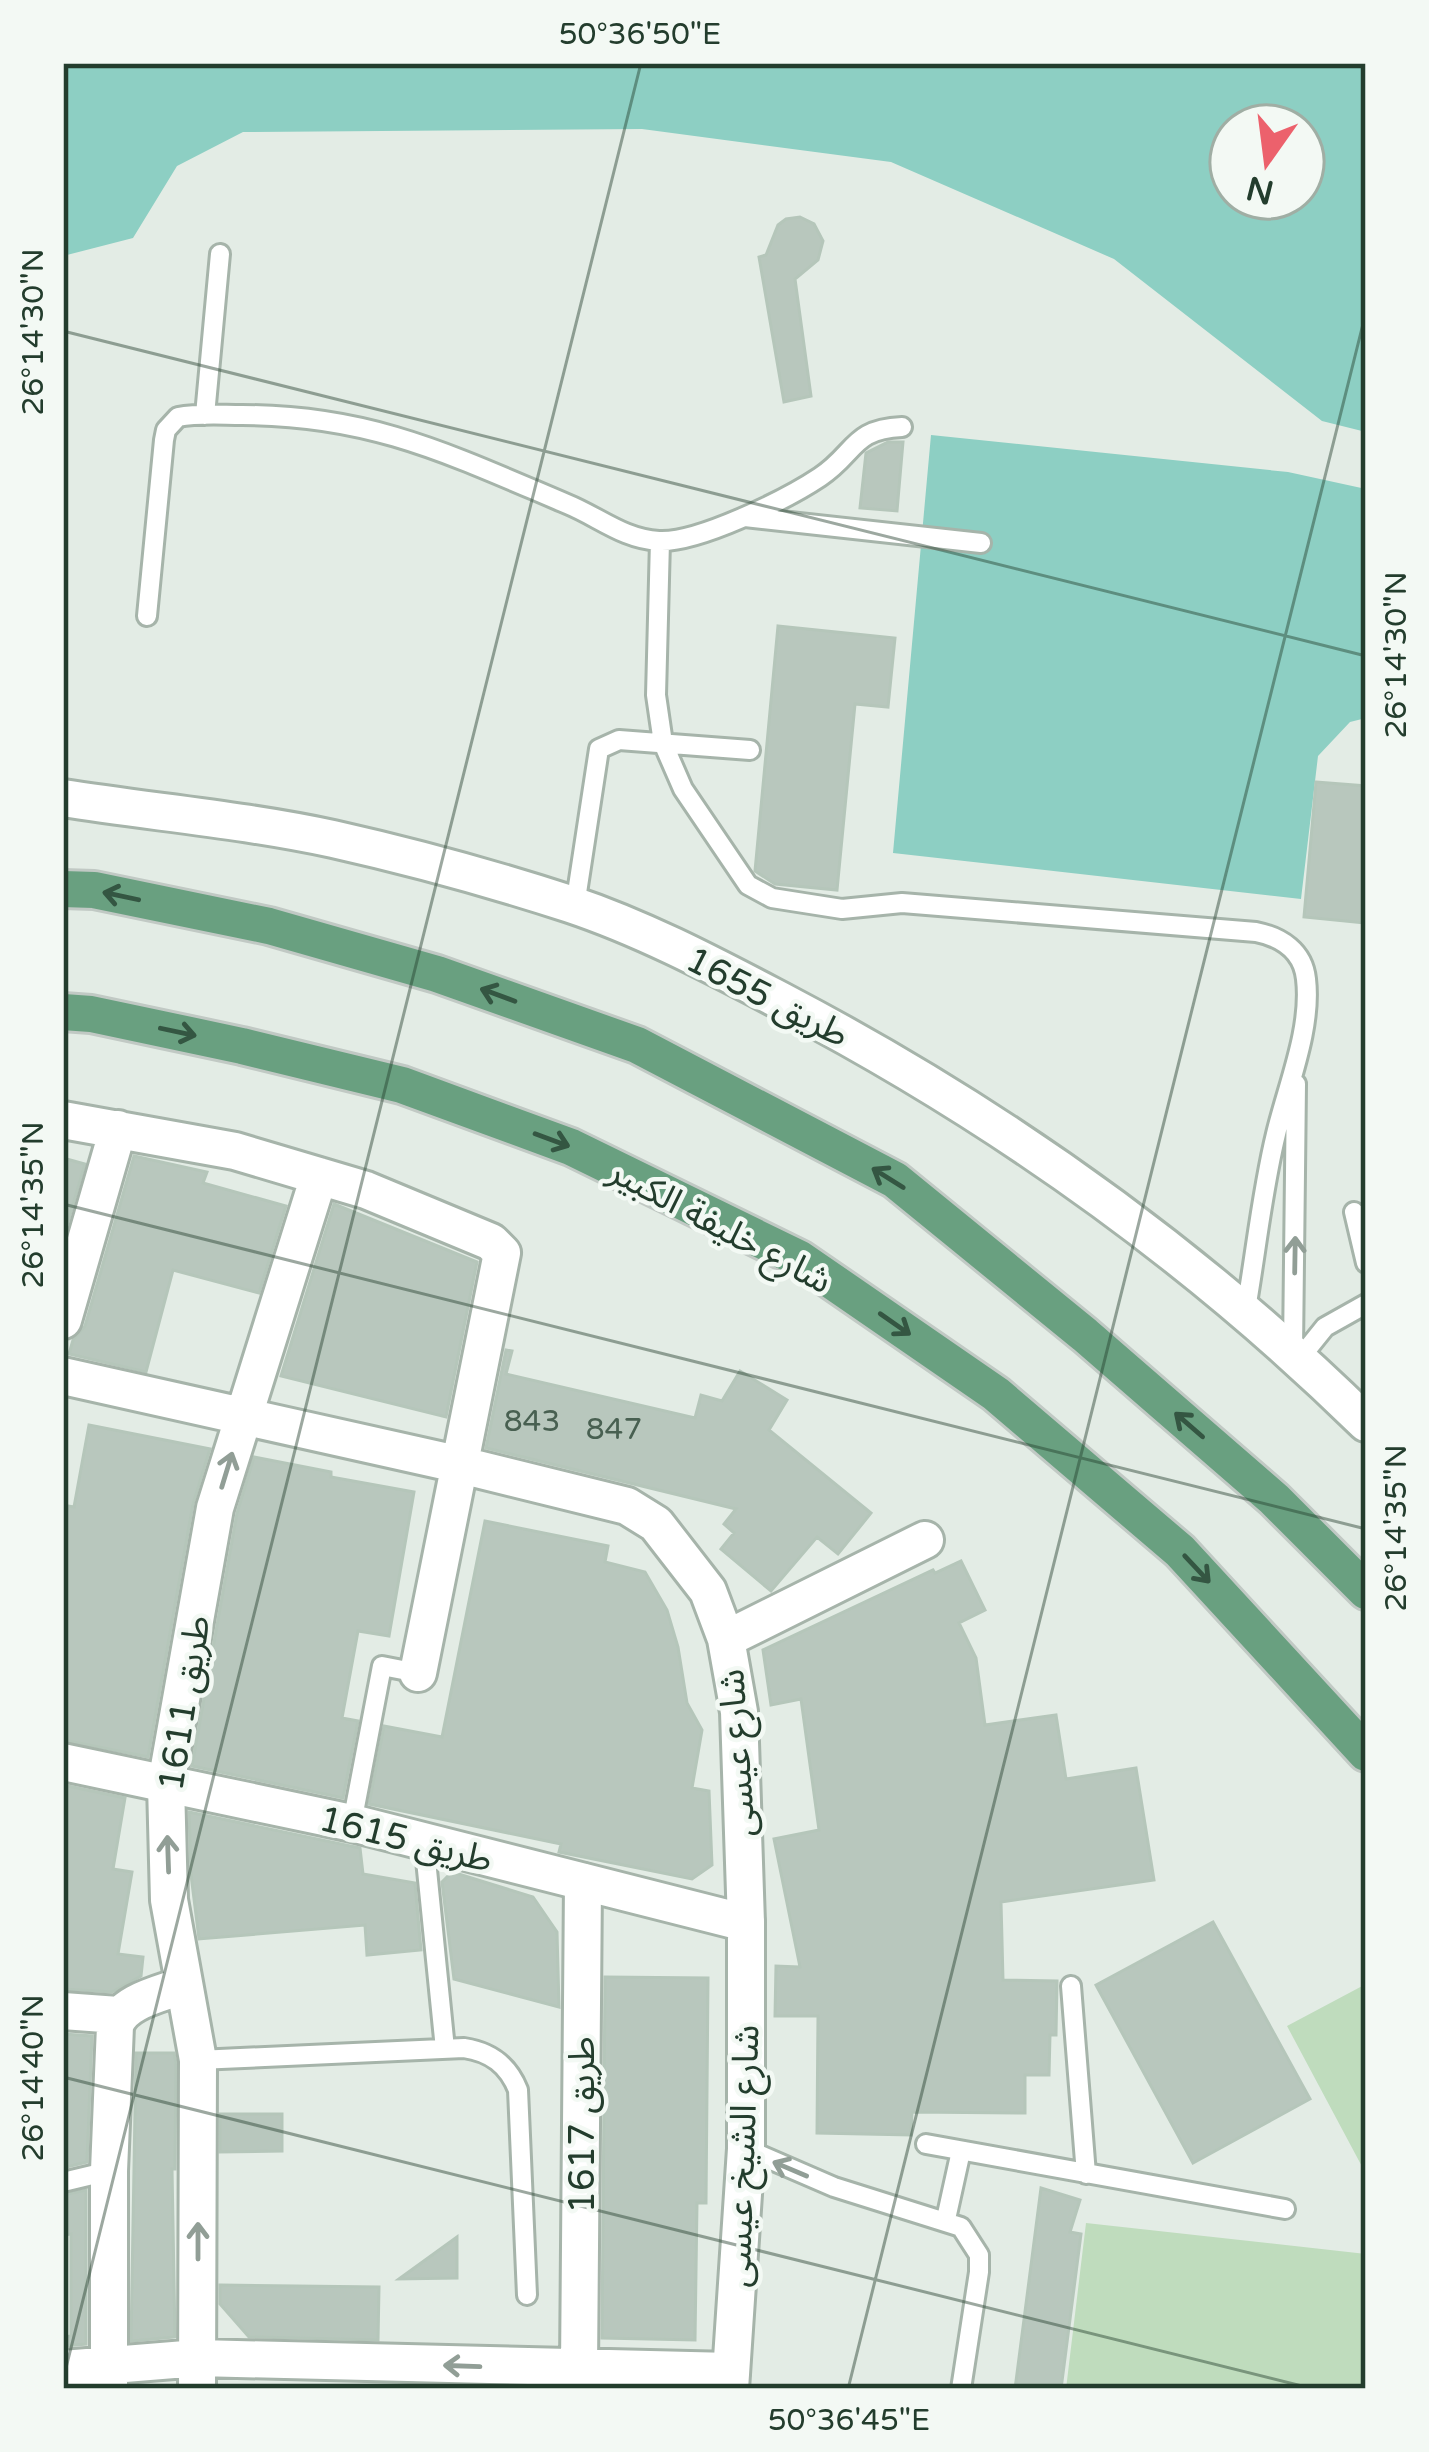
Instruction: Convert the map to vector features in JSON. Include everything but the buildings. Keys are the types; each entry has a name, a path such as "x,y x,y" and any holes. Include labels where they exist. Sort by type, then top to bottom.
{"main road":[{"path":"63,889 94,890 269,926 437,974 637,1045 895,1180 1223,1454 1366,1591"},
{"name":"شارع خليفة الكبير","path":"63,1012 242,1046 402,1085 571,1147 800,1258 996,1394 1180,1551 1366,1754"}],"street":[{"name":"طريق 1655","path":"63,799 331,838 575,906 713,965 856,1040 1009,1135 1246,1310 1366,1423"},
{"path":"63,1120 236,1151 366,1190 491,1242 502,1253 418,1673"},
{"path":"63,1320 118,1130"},
{"name":"طريق 1611","path":"197,2374 198,2060 169,1900 166,1784 215,1508 319,1176"},
{"name":"شارع عيسى","path":"63,1376 627,1506 656,1524 708,1592 726,1639 739,1712 746,1923"},
{"path":"726,1639 926,1540"},
{"name":"طريق 1615","path":"63,1762 352,1823 746,1923"},
{"name":"طريق 1617","path":"579,2369 583,1882"},
{"name":"شارع الشيخ عيسى","path":"731,2380 746,2149 746,1923"},
{"path":"63,2012 118,2015 184,1985"},
{"path":"108,2376 110,2171 118,2015"},
{"path":"63,2369 108,2376 579,2369 731,2380"}],"lane":[{"path":"205,415 220,254"},
{"path":"147,616 166,430 178,417 314,417 401,435 572,506 612,529 660,542 694,537 740,517 818,479 865,434 876,428 902,427"},
{"path":"740,517 981,543"},
{"path":"660,542 656,695 663,743 683,789 740,878 772,898 842,909 902,903 1256,932 1283,941 1302,964 1306,977 1295,1073 1296,1354"},
{"path":"575,906 599,749 612,740 751,750"},
{"path":"1246,1310 1274,1140 1295,1073"},
{"path":"1354,1212 1366,1263"},
{"path":"1296,1354 1325,1327 1366,1304"},
{"path":"352,1823 382,1666 418,1673"},
{"path":"424,1840 445,2049"},
{"path":"1071,1986 1086,2174"},
{"path":"198,2060 464,2048 491,2055 512,2076 518,2090 527,2295"},
{"path":"926,2144 1285,2210"},
{"path":"746,2149 834,2187 961,2227 979,2255 962,2389"},
{"path":"946,2219 961,2150"},
{"path":"63,2182 110,2171"}],"green space":[{"path":"1366,1984 1366,2174 1287,2026"},
{"path":"1086,2223 1366,2254 1366,2389 1066,2389"}],"water":[{"path":"63,63 1366,63 1366,432 1322,421 1114,259 891,162 642,129 243,132 177,166 133,238 63,256"},
{"path":"931,435 1288,472 1366,489 1366,718 1350,722 1318,756 1301,899 893,853"}]}
